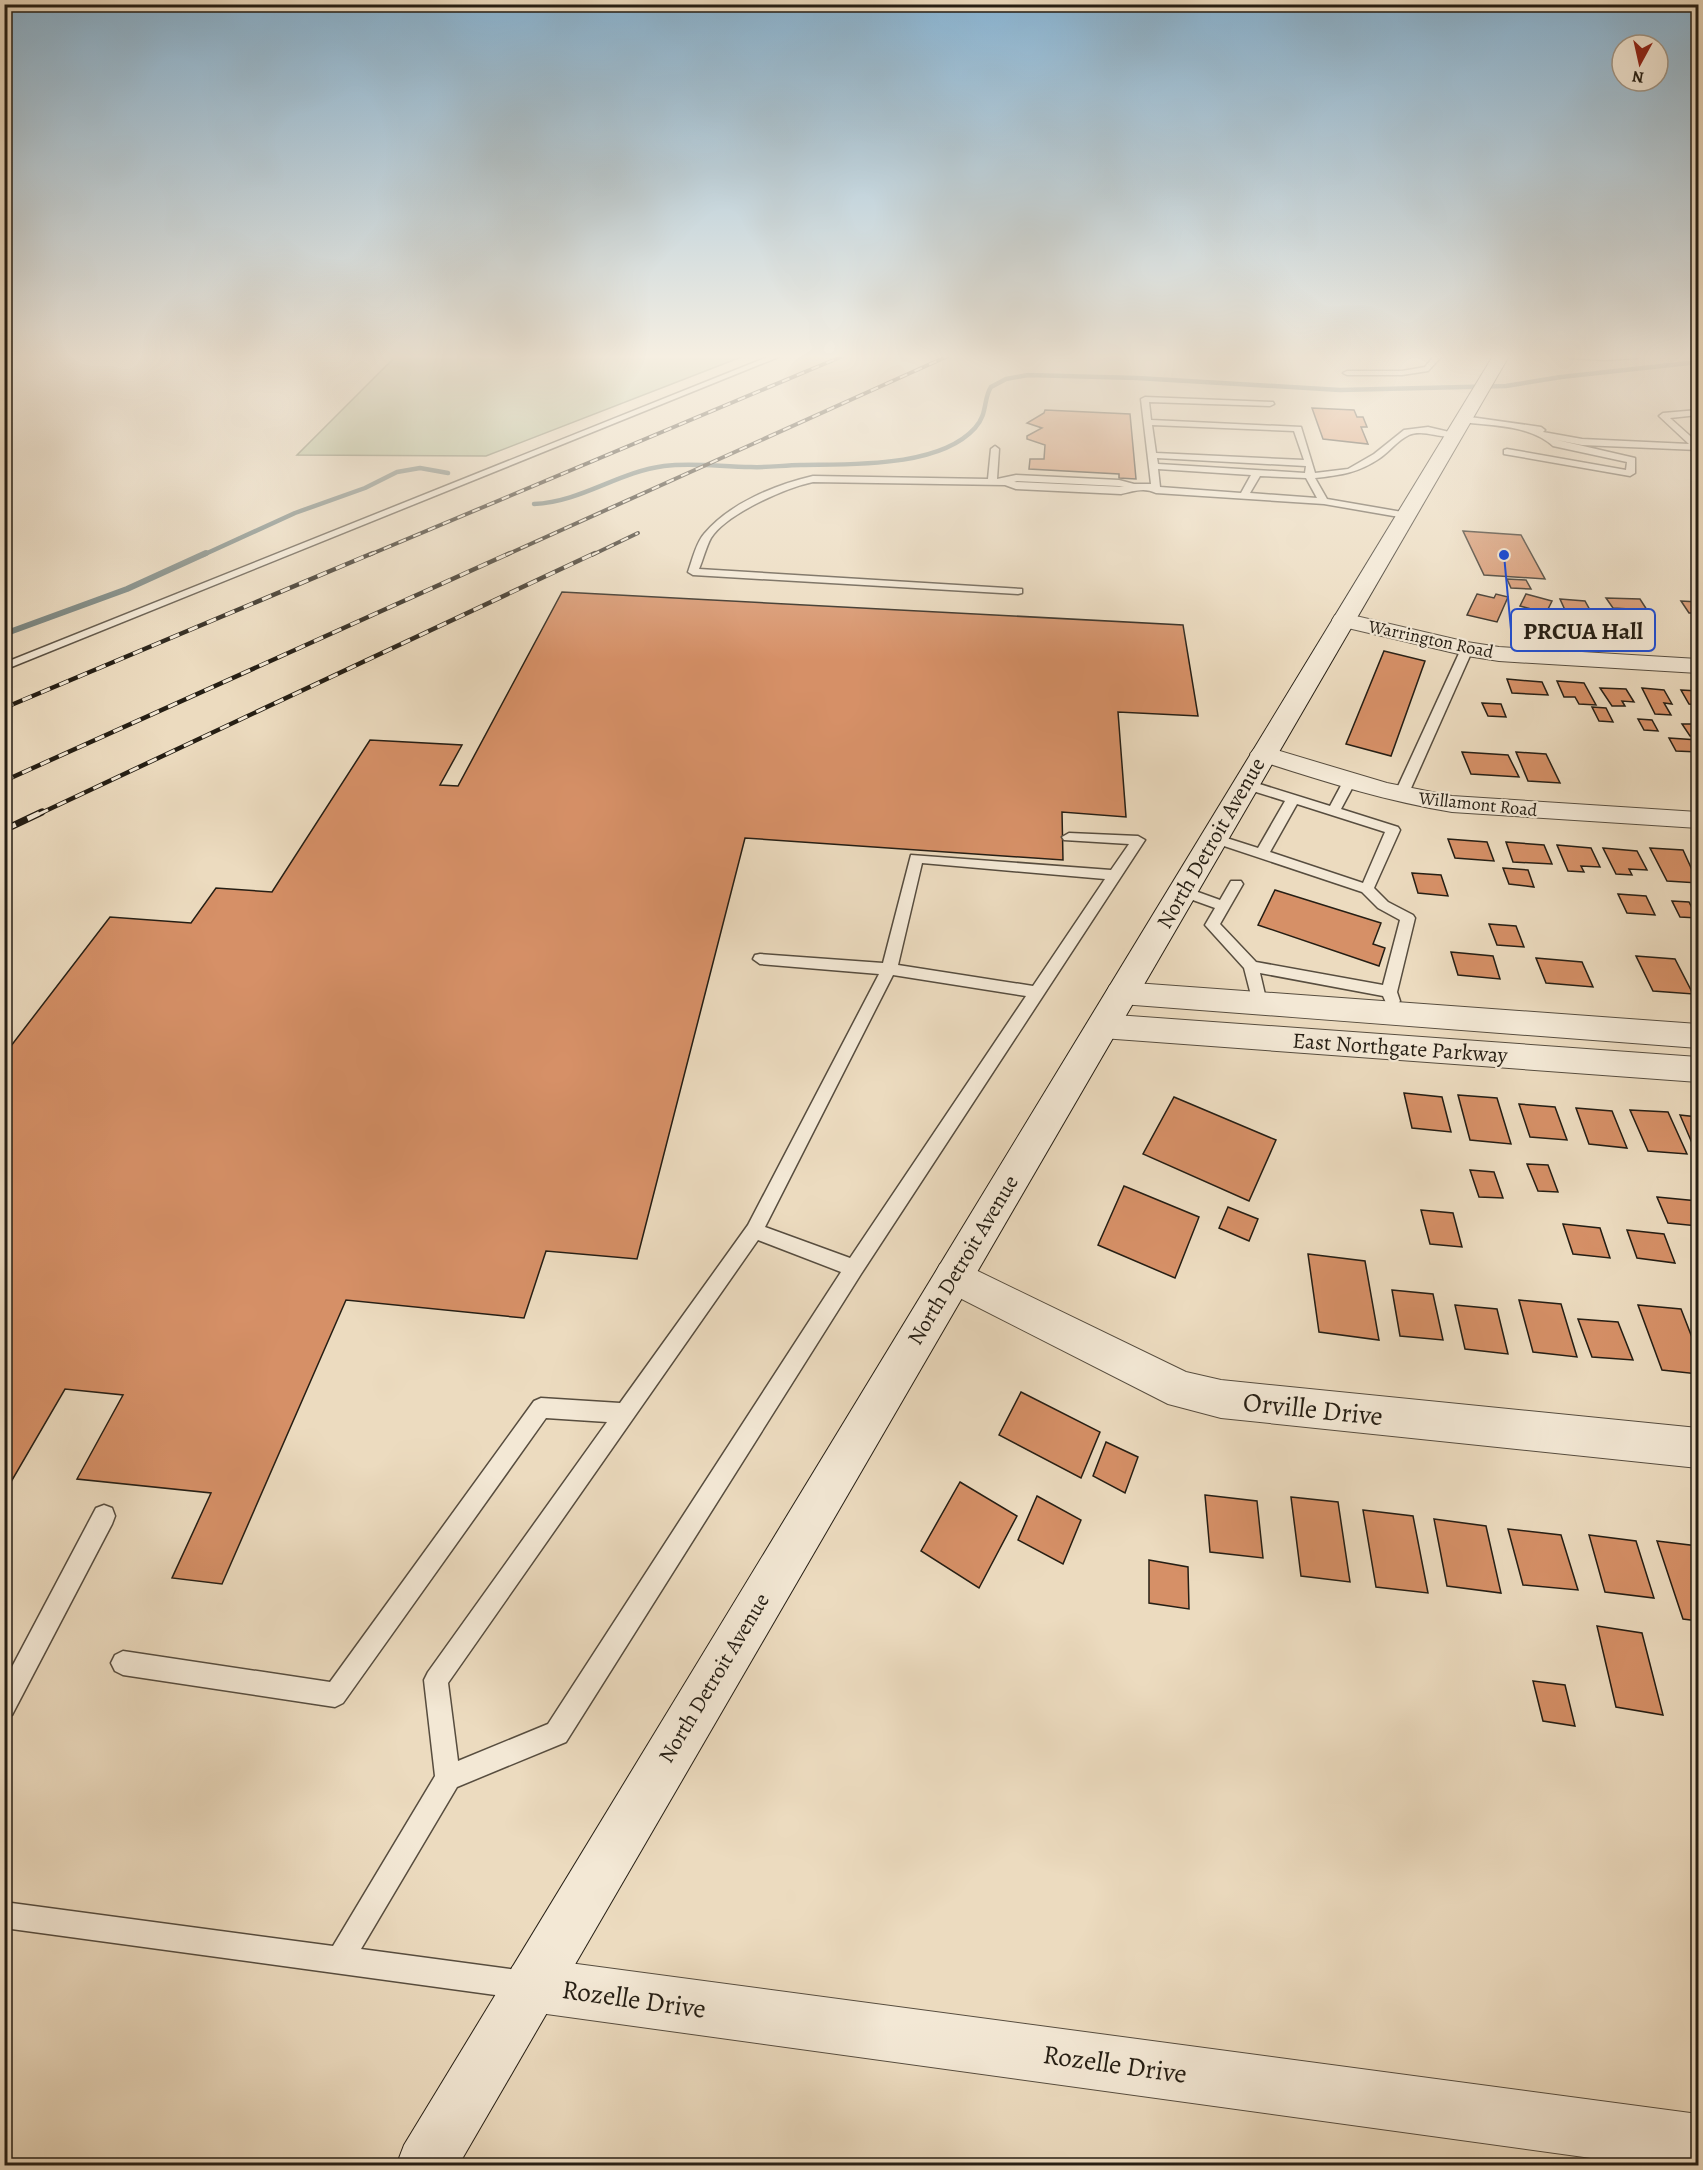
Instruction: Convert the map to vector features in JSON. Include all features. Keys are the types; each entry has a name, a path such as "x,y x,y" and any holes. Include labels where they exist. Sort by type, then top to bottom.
{"street":[{"name":"North Detroit Avenue","path":"425,2166 1121,993 1184,892 1254,769 1440,457"},
{"name":"Warrington Road","path":"1343,620 1467,649 1530,656 1698,666"},
{"name":"Willamont Road","path":"1254,769 1350,781 1401,795 1452,804 1698,820"},
{"name":"East Northgate Parkway","path":"1121,993 1260,1003 1392,1003 1698,1036"},
{"name":"East Northgate Parkway","path":"1102,1026 1698,1070"},
{"name":"Orville Drive","path":"953,1276 1182,1390 1221,1399 1698,1448"},
{"name":"Rozelle Drive","path":"532,1985 1698,2143"}],"lane":[{"path":"4,667 525,457"},
{"path":"992,482 994,457"},
{"path":"1152,457 1156,490 1324,501 1406,515"},
{"path":"1203,457 1309,464"},
{"path":"1307,457 1310,478 1324,501"},
{"path":"1153,466 1311,476 1350,471 1375,457"},
{"path":"1537,457 1630,473 1632,460 1619,457"},
{"path":"1244,496 1257,473"},
{"path":"1018,591 693,572 707,536 737,510 792,484 813,479 1006,482 1022,478 1156,487"},
{"path":"1401,795 1467,649"},
{"path":"1254,769 1293,799 1393,830 1366,889"},
{"path":"1333,812 1350,781"},
{"path":"1262,854 1293,799"},
{"path":"340,1960 448,1778 557,1733 854,1268 1137,840 1069,837"},
{"path":"1214,838 1366,889 1383,905 1408,918 1392,1003 1251,966"},
{"path":"448,1778 436,1680 754,1231 889,969 916,858 1114,875"},
{"path":"1236,884 1212,925 1251,966 1260,1003"},
{"path":"1184,892 1223,906"},
{"path":"760,959 889,969 1036,992"},
{"path":"754,1231 854,1268"},
{"path":"123,1663 335,1695 542,1408 626,1413"},
{"path":"4,1707 104,1516"},
{"path":"4,1915 532,1985"}],"building":[{"path":"1134,457 1136,479 1119,478 1119,474 1029,469 1030,459"},
{"path":"1463,531 1521,535 1545,579 1484,575"},
{"path":"1507,579 1526,580 1531,589 1511,588"},
{"path":"562,592 1183,625 1198,716 1118,712 1126,817 1062,812 1063,860 745,838 637,1259 546,1251 524,1318 346,1300 222,1584 172,1578 211,1493 77,1479 123,1395 65,1389 4,1494 4,1055 110,917 191,923 216,888 272,892 370,740 462,745 440,785 458,786"},
{"path":"1477,594 1494,598 1496,594 1508,597 1497,622 1467,615"},
{"path":"1526,594 1552,601 1546,613 1520,606"},
{"path":"1606,598 1640,599 1647,610 1613,608"},
{"path":"1560,599 1585,601 1591,612 1565,610"},
{"path":"1681,601 1698,602 1698,613 1689,613"},
{"path":"1384,651 1425,661 1391,756 1346,744"},
{"path":"1507,679 1542,682 1548,695 1512,693"},
{"path":"1557,681 1584,683 1596,705 1579,704 1575,697 1564,697"},
{"path":"1600,688 1626,689 1634,702 1622,701 1625,706 1612,706"},
{"path":"1642,688 1664,690 1672,704 1664,703 1671,715 1655,714"},
{"path":"1681,690 1698,691 1698,705 1689,704"},
{"path":"1482,703 1501,704 1506,717 1488,716"},
{"path":"1592,707 1606,708 1613,722 1599,721"},
{"path":"1638,719 1652,720 1658,731 1644,730"},
{"path":"1682,724 1696,724 1698,736 1690,736"},
{"path":"1669,738 1698,740 1698,752 1676,751"},
{"path":"1462,752 1508,755 1519,777 1471,774"},
{"path":"1516,752 1546,754 1560,783 1528,781"},
{"path":"1448,839 1487,842 1494,861 1455,858"},
{"path":"1506,842 1544,845 1552,864 1513,862"},
{"path":"1557,845 1591,848 1600,867 1581,866 1584,872 1568,871"},
{"path":"1603,848 1637,851 1647,870 1629,869 1632,875 1616,874"},
{"path":"1650,848 1683,850 1698,883 1667,881"},
{"path":"1503,868 1528,870 1534,887 1509,884"},
{"path":"1412,873 1441,875 1448,896 1418,893"},
{"path":"1275,890 1381,923 1373,944 1385,948 1379,966 1258,925"},
{"path":"1618,894 1646,896 1655,915 1627,913"},
{"path":"1672,901 1689,902 1697,918 1680,917"},
{"path":"1489,924 1516,926 1524,947 1497,945"},
{"path":"1451,952 1493,956 1500,979 1458,975"},
{"path":"1636,956 1675,959 1693,994 1653,991"},
{"path":"1536,958 1582,962 1593,987 1546,983"},
{"path":"1404,1093 1442,1097 1451,1132 1412,1128"},
{"path":"1458,1095 1497,1098 1511,1144 1470,1140"},
{"path":"1174,1097 1276,1140 1249,1201 1143,1154"},
{"path":"1519,1104 1555,1107 1567,1140 1530,1137"},
{"path":"1576,1108 1612,1111 1627,1148 1589,1144"},
{"path":"1630,1110 1668,1112 1687,1154 1648,1151"},
{"path":"1680,1115 1698,1117 1698,1157"},
{"path":"1527,1164 1548,1165 1558,1192 1538,1191"},
{"path":"1470,1170 1494,1172 1503,1198 1479,1197"},
{"path":"1124,1186 1199,1217 1175,1278 1098,1245"},
{"path":"1657,1197 1698,1201 1698,1226 1668,1223"},
{"path":"1228,1207 1258,1219 1249,1241 1219,1228"},
{"path":"1421,1210 1453,1213 1462,1247 1430,1244"},
{"path":"1563,1224 1600,1228 1610,1258 1573,1254"},
{"path":"1627,1230 1664,1234 1675,1263 1637,1258"},
{"path":"1308,1254 1365,1261 1379,1340 1319,1332"},
{"path":"1392,1290 1433,1294 1443,1340 1400,1336"},
{"path":"1519,1300 1561,1304 1577,1357 1533,1352"},
{"path":"1455,1305 1497,1309 1508,1354 1465,1349"},
{"path":"1638,1305 1681,1309 1698,1353 1698,1374 1662,1370"},
{"path":"1578,1319 1618,1322 1633,1360 1592,1357"},
{"path":"1021,1392 1100,1432 1081,1478 999,1435"},
{"path":"1106,1442 1138,1457 1125,1493 1093,1476"},
{"path":"960,1482 1017,1516 979,1588 921,1551"},
{"path":"1205,1495 1257,1501 1263,1558 1210,1552"},
{"path":"1037,1496 1081,1520 1063,1564 1018,1540"},
{"path":"1291,1497 1338,1502 1350,1582 1301,1576"},
{"path":"1363,1510 1413,1516 1428,1593 1376,1587"},
{"path":"1434,1519 1486,1526 1501,1593 1447,1586"},
{"path":"1508,1529 1561,1535 1578,1590 1523,1585"},
{"path":"1589,1535 1636,1541 1654,1598 1605,1592"},
{"path":"1657,1541 1698,1546 1698,1621 1683,1619"},
{"path":"1149,1560 1188,1567 1189,1609 1149,1603"},
{"path":"1597,1626 1642,1633 1663,1715 1616,1707"},
{"path":"1533,1681 1565,1685 1575,1726 1543,1721"}],"waterway":[{"path":"534,504 568,498 631,474 664,466 757,467 844,464 915,457"},
{"path":"203,555 295,513 365,488 397,472 420,468 448,473"},
{"path":"4,634 127,589 206,553"}],"railway":[{"path":"369,555 602,457"},
{"path":"506,555 723,457"},
{"path":"592,555 638,533"},
{"path":"4,708 373,553"},
{"path":"4,781 510,553"},
{"path":"39,814 595,553"},
{"path":"4,830 42,812"}],"place":[{"name":"PRCUA Hall","path":"1504,555"}]}
